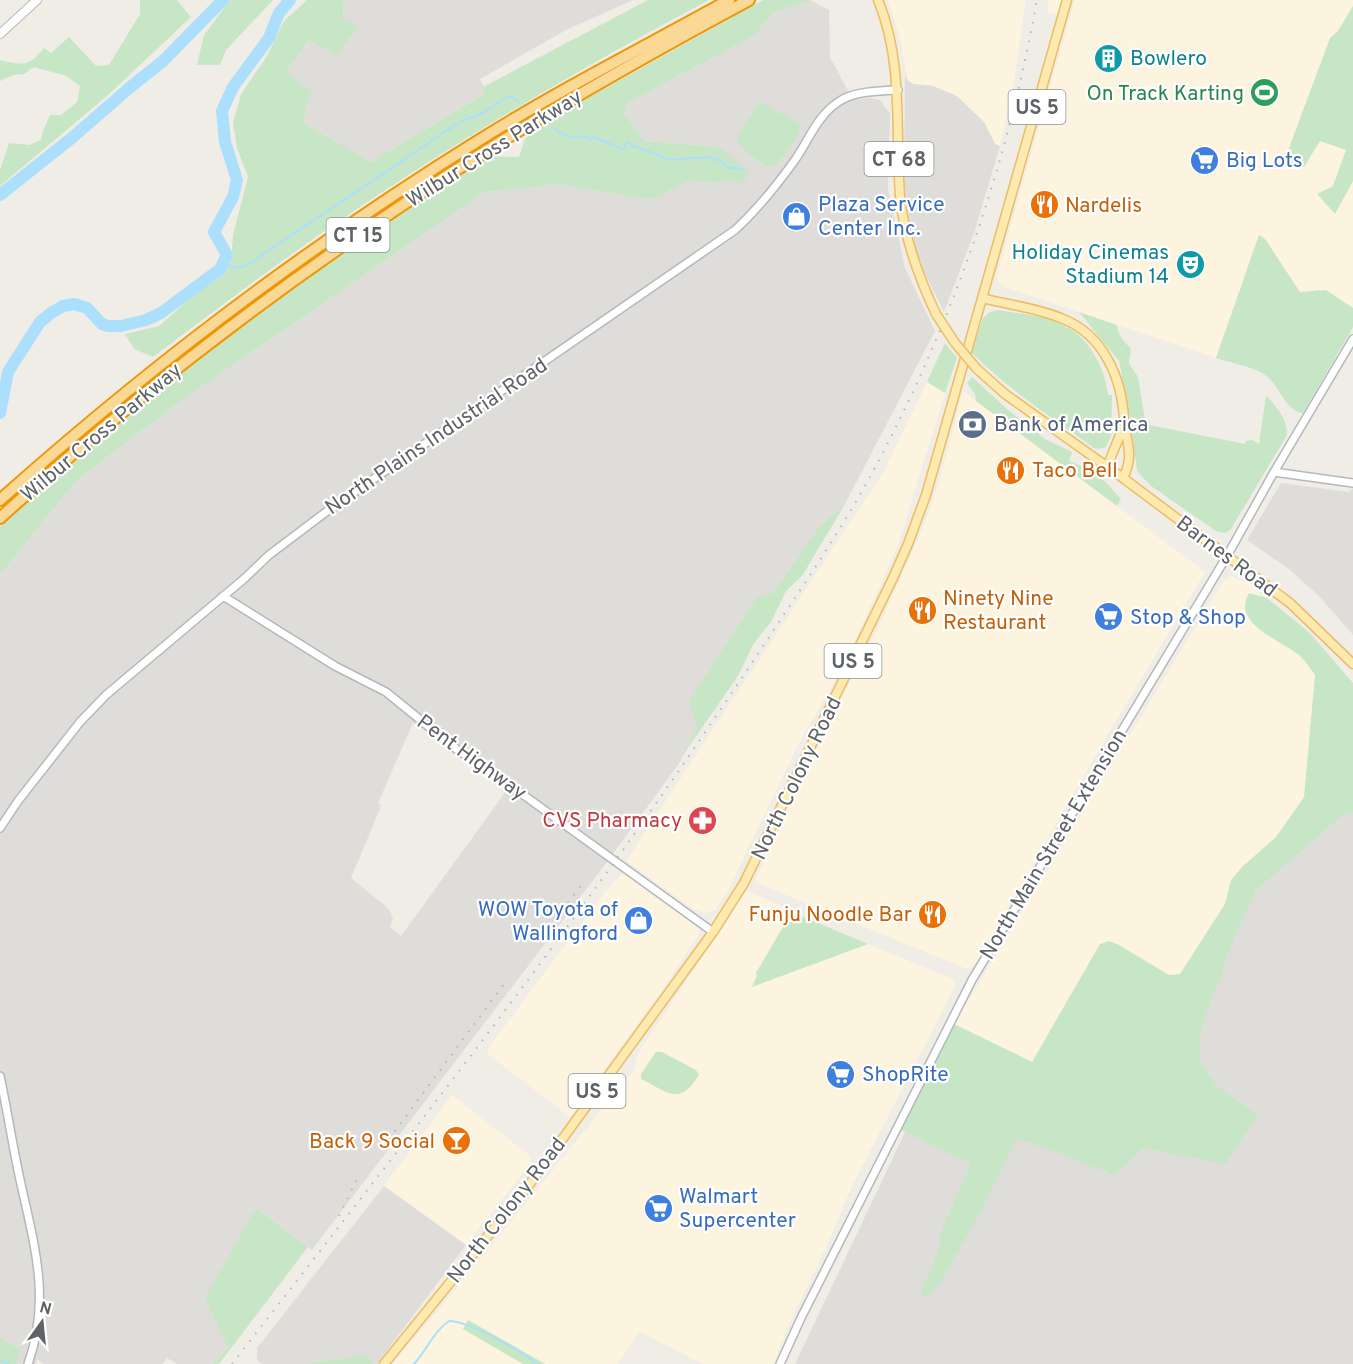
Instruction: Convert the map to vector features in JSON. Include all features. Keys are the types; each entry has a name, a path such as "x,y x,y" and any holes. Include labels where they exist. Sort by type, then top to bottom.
{"highway":[{"name":"Wilbur Cross Parkway","path":"0,500 72,436 173,354 286,269 362,216 521,114 729,0"},
{"name":"Wilbur Cross Parkway","path":"0,518 72,454 180,365 270,297 361,233 527,126 749,0"}],"main road":[{"path":"0,34 37,0"},
{"name":"CT 68","path":"879,0 887,22 896,64 898,90"},
{"name":"North Colony Road","path":"384,1364 529,1185 713,932 744,883 845,679 908,544 926,495 1067,0"},
{"name":"Barnes Road","path":"898,90 900,195 903,218 917,274 936,314 955,344 977,369 1005,394 1123,478 1290,603 1353,664"},
{"path":"982,298 1061,318 1077,325 1089,335 1107,359 1116,377 1130,456 1123,478"},
{"path":"1107,467 1125,425"}],"street":[{"name":"North Plains Industrial Road","path":"0,828 24,794 92,709 124,678 223,597 269,555 330,509 735,230 765,200 780,181 804,146 815,125 826,112 854,95 898,90"},
{"name":"North Main Street Extension","path":"780,1364 972,980 1227,556 1353,339"},
{"path":"1274,472 1353,483"},
{"name":"Pent Highway","path":"223,597 335,666 386,692 455,748 713,932"},
{"path":"0,1076 40,1272 38,1322 34,1348 28,1364"}],"shaded area":[{"path":"344,0 633,0 566,30 480,79 486,92 371,162 304,123 307,102 286,72 310,39 343,19"},
{"path":"810,0 829,10 830,57 853,100 870,98 880,100 890,114 888,189 905,268 935,331 844,506 820,525 773,593 680,762 607,862 312,1250 256,1208 228,1347 213,1364 177,1364 167,1358 163,1364 44,1364 37,1359 36,1364 0,1364 0,575 76,481 182,400 485,192 560,184 650,200 689,181 717,183 734,179 720,147 644,141 624,113 628,103 755,35 774,12","holes":["799,135 777,165 766,167 749,155","413,723 422,727 502,785 504,794 401,936 390,927 393,919 389,909 351,878 381,806 378,803"]},
{"path":"888,0 1026,0 1013,87 1000,146 995,144 984,122 933,86 913,84 908,81 900,38"},
{"path":"1048,0 1061,0 1057,14 1047,12"},
{"path":"1075,0 1353,0 1353,6 1338,31 1330,39 1284,164 1320,141 1347,150 1333,186 1335,213 1353,181 1353,308 1326,290 1300,292 1265,239 1259,235 1216,358 1004,287 998,281 997,275"},
{"path":"905,76 913,84 933,86 957,96 984,122 995,144 1000,146 974,233 944,312 919,262 909,217 904,181"},
{"path":"927,382 945,393 900,539 885,575 843,665 797,747 728,890 715,910 706,913 695,910 626,861 883,473"},
{"path":"963,391 1205,572 977,961 967,969 762,885 757,882 756,878 830,720 878,628 922,530 939,483"},
{"path":"1281,483 1349,492 1353,488 1353,635 1319,596 1289,569 1247,540"},
{"path":"1231,576 1251,584 1353,694 1353,781 1193,997 1033,1062 954,1024 1223,582"},
{"path":"1353,781 1353,1364 795,1364 926,1088 1106,1172 1248,888"},
{"path":"624,871 698,928 699,934 664,987 570,1117 489,1055 487,1050 600,898"},
{"path":"747,890 794,912 790,914 756,973 753,986 868,944 951,978 956,985 853,1184 786,1331 774,1364 703,1364 640,1332 617,1364 545,1364 468,1320 463,1329 523,1364 392,1364 635,1069 641,1049"},
{"path":"452,1095 529,1155 531,1163 466,1245 384,1186"},
{"path":"384,1186 466,1245 377,1364 373,1364 365,1355 302,1364 262,1364 257,1360 257,1348"}],"green space":[{"path":"140,0 177,0 191,17 107,96 0,186 0,170 9,143 29,145 41,140 50,115 61,115 77,102 80,86 66,76 34,67 24,74 13,75 0,81 0,60 25,63 44,48 51,53 69,37 96,66 109,65 140,14"},
{"path":"230,0 273,0 226,50 220,65 197,65 204,35"},
{"path":"307,0 344,0 343,19 358,26 337,55 309,40 286,72 312,92 307,102 304,123 371,162 485,93 483,87 648,0 709,0 543,92 421,167 294,253 153,357 134,349 125,334 159,326 231,262 233,235 248,177 237,148 233,123 241,94 267,56 284,21"},
{"path":"763,0 811,0 774,12 755,35 628,103 624,113 644,141 720,147 749,172 743,184 734,179 717,183 689,181 650,200 560,184 485,192 182,400 76,481 0,575 0,526 59,474 200,359 298,284 488,156 519,157 525,139 545,122"},
{"path":"1353,6 1353,181 1335,214 1317,194 1333,186 1346,150 1320,141 1304,167 1283,164 1330,38 1338,31"},
{"path":"759,102 799,123 799,135 777,165 766,167 749,155 736,139"},
{"path":"1259,235 1265,239 1300,292 1326,290 1353,308 1353,327 1303,413 1292,408 1270,379 1261,372 1216,358"},
{"path":"998,310 1055,319 1075,332 1088,345 1101,369 1108,395 1112,395 1111,436 1106,447 1094,448 1017,392 974,355 972,352 983,318 990,312"},
{"path":"1079,312 1117,325 1123,341 1131,349 1129,363 1138,377 1145,420 1150,421 1149,425 1245,444 1246,441 1252,440 1259,444 1266,395 1281,413 1286,424 1287,435 1231,529 1226,533 1216,531 1151,486 1137,471 1131,423 1119,361"},
{"path":"945,343 957,358 945,393 927,382"},
{"path":"972,377 1045,439 1072,452 1069,461 1086,468 1104,481 1121,499 1117,506 976,401 975,394 967,383"},
{"path":"844,506 802,576 786,591 771,622 754,643 738,676 683,755 697,728 689,702 757,597 773,593 820,525"},
{"path":"1249,593 1267,598 1309,632 1353,683 1353,811 1340,817 1255,891 1226,957 1222,975 1212,996 1199,1038 1201,1064 1217,1086 1258,1115 1225,1164 1144,1148 1114,1175 1026,1141 1016,1140 981,1211 940,1283 927,1296 922,1295 921,1291 940,1248 940,1234 971,1164 901,1130 954,1024 1032,1062 1100,944 1109,941 1169,975 1180,974 1225,904 1231,880 1276,837 1304,797 1315,675 1299,655 1259,629 1251,621 1246,613 1245,604"},
{"path":"792,912 868,944 752,987 756,973"},
{"path":"656,1052 662,1052 696,1070 699,1075 692,1085 679,1094 673,1094 641,1079 641,1074"},
{"path":"256,1208 308,1247 219,1364 213,1364 228,1347 205,1298"},
{"path":"468,1320 545,1364 523,1364 463,1329"},
{"path":"0,1338 21,1350 16,1364 0,1364"},
{"path":"365,1355 373,1364 302,1364"}],"waterway":[{"path":"0,195 163,61 223,0"},
{"path":"0,413 8,372 40,322 51,313 63,306 74,304 87,308 102,324 108,326 121,326 146,320 161,313 220,269 227,255 214,232 233,197 237,180 225,142 222,111 233,87 269,38 279,13 290,0"},
{"path":"223,263 235,268 246,266 458,123 485,112 507,97 518,101"},
{"path":"555,129 570,138 587,136 591,140 594,137 622,149 629,142 632,146 669,160 708,157 721,161 727,167 743,170"},
{"path":"414,1364 439,1330 449,1321 494,1337 536,1364"},
{"path":"0,1360 8,1364"}],"railway":[{"path":"232,1364 461,1068 628,843 719,712 855,503 906,407 976,237 1011,120 1037,0"},
{"path":"568,903 582,884"},
{"path":"389,1139 504,984"},
{"path":"339,1216 357,1179"}],"place":[{"name":"Bowlero","path":"1109,58"},
{"name":"On Track Karting","path":"1265,93"},
{"name":"Big Lots","path":"1205,160"},
{"name":"Nardelis","path":"1044,205"},
{"name":"Plaza Service Center Inc.","path":"797,216"},
{"name":"Holiday Cinemas Stadium 14","path":"1190,264"},
{"name":"Bank of America","path":"973,424"},
{"name":"Taco Bell","path":"1011,470"},
{"name":"Ninety Nine Restaurant","path":"922,610"},
{"name":"Stop & Shop","path":"1109,617"},
{"name":"CVS Pharmacy","path":"703,820"},
{"name":"Funju Noodle Bar","path":"933,914"},
{"name":"WOW Toyota of Wallingford","path":"639,921"},
{"name":"ShopRite","path":"841,1074"},
{"name":"Back 9 Social","path":"456,1141"},
{"name":"Walmart Supercenter","path":"658,1208"}]}
